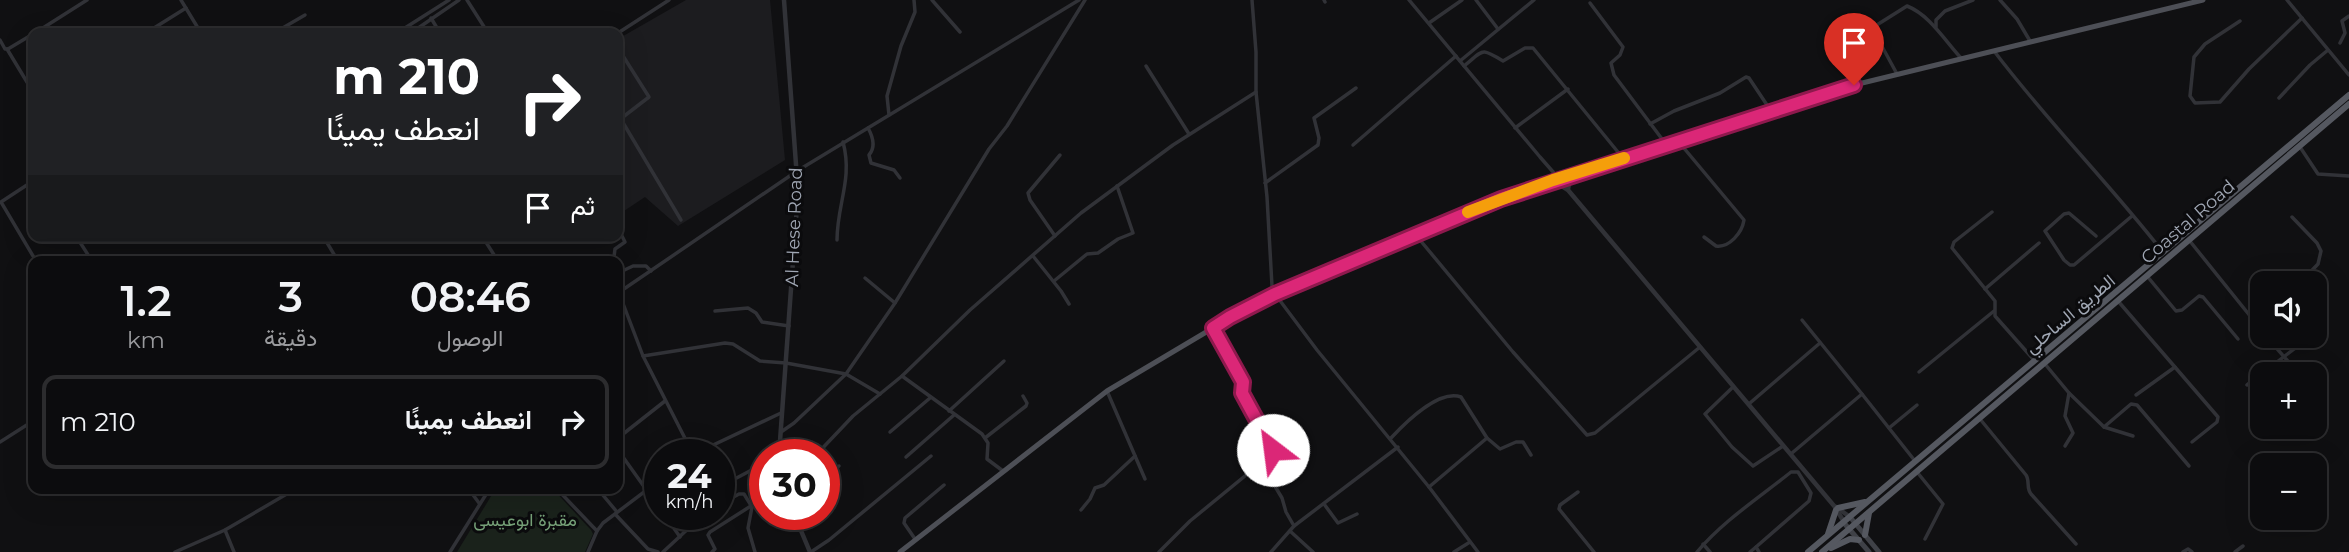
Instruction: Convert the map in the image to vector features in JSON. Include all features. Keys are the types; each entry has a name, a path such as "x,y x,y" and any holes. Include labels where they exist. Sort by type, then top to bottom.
{"highway":[{"name":"الطريق الساحلي","path":"1808,552 1828,535 1849,523 1870,500 2349,95"},
{"name":"Coastal Road","path":"1824,550 1849,523 1870,511 1917,472 2349,104"},
{"path":"1828,535 1837,508 1870,500"},
{"path":"1824,550 1850,539 1862,538 1870,511"}],"main road":[{"path":"900,552 1107,391 1230,317 1275,294 1481,206 1553,180 1896,74 2203,0"},
{"path":"1849,523 1879,552"},
{"path":"1862,538 1869,552"}],"street":[{"path":"43,28 87,0"},
{"path":"181,0 198,28"},
{"path":"412,28 449,0"},
{"path":"414,28 459,0"},
{"path":"467,0 485,28"},
{"path":"623,30 669,0"},
{"name":"Al Hese Road","path":"780,439 798,192 784,0"},
{"path":"889,115 887,96 901,46 915,12 914,0"},
{"path":"932,0 960,32"},
{"path":"623,290 797,171 1079,0"},
{"path":"780,432 791,426 846,374 895,303 989,149 1007,126 1085,0"},
{"path":"1252,0 1256,92 1272,286 1275,294 1317,350 1391,438 1478,552"},
{"path":"1409,0 1552,171 1563,177"},
{"path":"1429,23 1462,0"},
{"path":"1476,0 1497,29"},
{"path":"1460,61 1534,0"},
{"path":"1936,27 1936,20 1941,14 1973,0"},
{"path":"2000,0 2017,19 2030,41"},
{"path":"2287,0 2349,75"},
{"path":"1590,3 1623,47 1620,55 1611,62 1614,75 1666,145"},
{"path":"1896,74 1872,29 1907,6 1936,27 1962,59"},
{"path":"154,28 186,8"},
{"path":"283,28 305,15"},
{"path":"2340,43 2345,33 2342,22 2349,16"},
{"path":"431,18 437,28"},
{"path":"2240,21 2205,44 2194,57 2190,91 2191,100 2195,103 2220,102 2249,69 2302,19"},
{"path":"7,49 28,37"},
{"path":"0,40 28,84"},
{"path":"1464,66 1482,51 1488,51 1503,61 1531,47 1623,159"},
{"path":"2279,98 2328,50"},
{"path":"1994,51 2056,128 2164,253"},
{"path":"623,56 649,97 623,116"},
{"path":"1353,145 1456,56"},
{"path":"1146,66 1189,134"},
{"path":"1650,124 1726,90 1745,77 1749,78 1772,111"},
{"path":"1265,183 1318,145 1314,118 1356,88"},
{"path":"1515,128 1568,89"},
{"path":"831,439 853,416 902,376 970,310 1055,236 1117,186 1189,134 1256,92"},
{"path":"623,123 681,220"},
{"path":"868,127 873,137 872,152 869,155 871,163 894,170 900,178"},
{"path":"1678,141 1744,220 1740,232 1725,246 1716,246 1704,237"},
{"path":"837,240 837,226 848,170 843,142"},
{"path":"2300,146 2318,174 2349,176"},
{"path":"1055,236 1028,193 1060,155"},
{"path":"1568,190 1576,173"},
{"path":"1553,180 1568,190 1849,523"},
{"path":"28,184 1,202 33,256"},
{"path":"1054,281 1087,254 1098,253 1118,239 1133,233 1117,186"},
{"path":"1992,212 1952,246 1953,250 1995,301 1995,316 2035,362"},
{"path":"2096,236 2069,213 2064,214 2045,231 2067,264 2074,265 2132,216"},
{"path":"2292,217 2317,243 2321,251 2318,264 2311,271"},
{"path":"1415,234 1513,352 1587,435 1595,433 1701,346"},
{"path":"614,256 615,249 625,242 623,238"},
{"path":"2189,240 2250,316"},
{"path":"1985,289 2039,243"},
{"path":"1033,256 1069,304"},
{"path":"623,271 633,266 646,266 651,271"},
{"path":"2147,276 2176,310 2182,310 2199,296 2203,297 2238,339"},
{"path":"865,278 895,303"},
{"path":"2118,302 2218,417 2217,422 2192,442"},
{"path":"623,306 643,356 685,439"},
{"path":"715,311 748,308 756,313 762,323 789,326"},
{"path":"1919,372 1994,311"},
{"path":"1802,320 1916,463"},
{"path":"1159,552 1190,521 1272,455 1273,448 1242,393 1243,382 1213,328"},
{"path":"1750,404 1820,343"},
{"path":"643,356 733,344 760,361 846,374 880,394"},
{"path":"2276,348 2288,362"},
{"path":"2248,384 2297,348"},
{"path":"949,411 1004,360"},
{"path":"2045,364 2069,393 2104,427 2133,436"},
{"path":"2136,395 2175,367"},
{"path":"902,376 985,438 988,443 987,459 1003,471"},
{"path":"1735,385 1706,412 1728,443 1752,466 1784,444"},
{"path":"1107,391 1145,479"},
{"path":"2065,446 2073,433 2065,416 2069,393"},
{"path":"1792,453 1862,394"},
{"path":"985,438 1026,406 1023,396"},
{"path":"1391,438 1420,410 1458,396 1487,438 1500,449 1523,442 1531,455"},
{"path":"890,432 930,398"},
{"path":"623,434 665,401"},
{"path":"2104,427 2131,404 2137,405 2189,466"},
{"path":"1889,428 1917,405"},
{"path":"727,439 782,413"},
{"path":"906,457 954,415"},
{"path":"1980,419 2026,475 2027,489 2076,544"},
{"path":"0,442 28,424"},
{"path":"1429,487 1487,438"},
{"path":"1271,552 1294,526 1398,447"},
{"path":"801,530 811,552 931,456"},
{"path":"1081,510 1095,488 1104,485 1135,456"},
{"path":"623,458 644,489"},
{"path":"1261,463 1282,498 1294,526"},
{"path":"1698,552 1703,544 1791,472 1798,471 1811,493 1808,501 1750,552"},
{"path":"1917,472 1942,505 1925,540"},
{"path":"915,539 904,523 905,518 944,485"},
{"path":"588,552 597,531 644,492"},
{"path":"1578,492 1560,505 1559,511 1594,552"},
{"path":"735,495 741,493 749,503"},
{"path":"175,552 225,530 287,494"},
{"path":"472,494 480,504"},
{"path":"450,552 486,494"},
{"path":"562,494 597,531"},
{"path":"602,494 648,550"},
{"path":"1324,504 1339,523 1357,514"},
{"path":"712,552 715,547 709,534 749,509"},
{"path":"749,523 755,552"},
{"path":"225,530 234,552"},
{"path":"675,530 680,537"},
{"path":"642,552 661,552 687,530"},
{"path":"1290,531 1313,552"},
{"path":"1454,552 1470,542"},
{"path":"1703,544 1710,552"},
{"path":"2234,551 2243,546"},
{"path":"1756,547 1759,552"},
{"path":"2183,552 2188,549 2192,552"}],"shaded area":[{"path":"686,0 770,0 785,160 678,226 645,197 623,212 623,36"}],"green space":[{"name":"مقبرة ابوعيسى","path":"492,494 558,494 593,534 585,552 457,552"}],"slow traffic":[{"path":"1468,212 1553,180 1624,158"}],"route":[{"path":"1273,450 1242,393 1243,382 1213,328 1230,317 1275,294 1481,206 1553,180 1854,85"}]}
